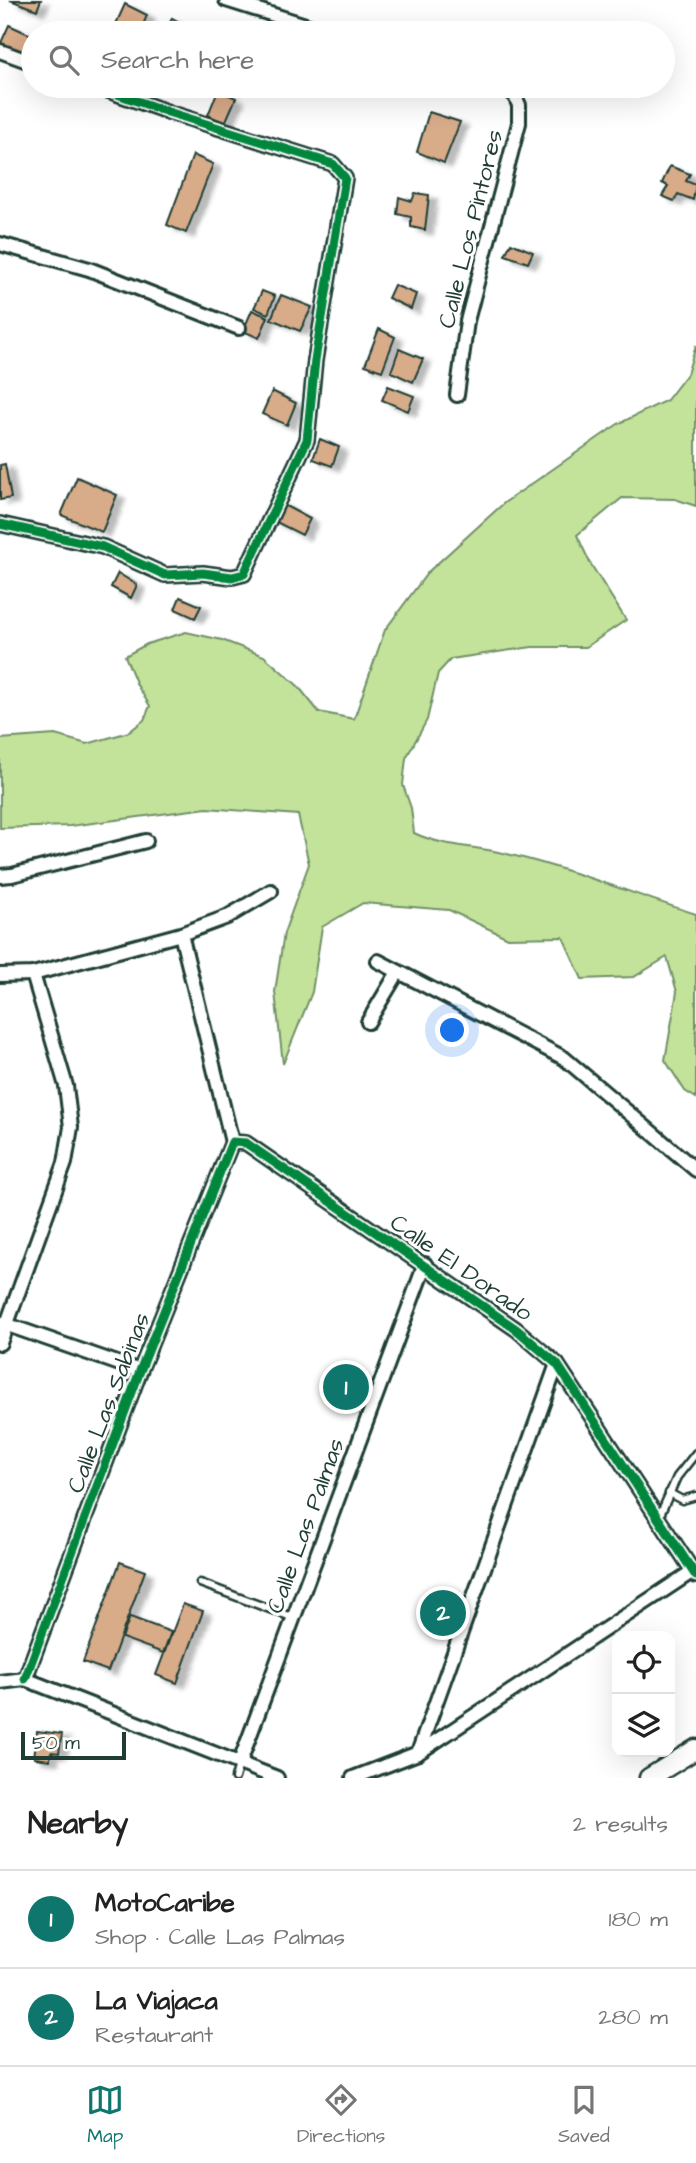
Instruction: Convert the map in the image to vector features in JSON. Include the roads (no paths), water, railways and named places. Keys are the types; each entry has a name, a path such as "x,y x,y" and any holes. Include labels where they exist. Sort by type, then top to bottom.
{"main road":[{"path":"649,1778 696,1749"}],"street":[{"path":"229,1 293,21"},
{"path":"0,51 21,59"},
{"path":"0,524 103,547 165,575 203,573 232,577 244,574 307,440 315,360 345,178 333,164 129,98"},
{"name":"Calle Los Pintores","path":"457,395 467,321 519,123 519,105 516,98"},
{"path":"0,244 89,268 239,328"},
{"path":"0,876 146,841"},
{"path":"0,975 33,974 181,934 228,917 271,891"},
{"path":"181,934 232,1142"},
{"path":"378,961 564,1058 696,1170"},
{"path":"368,1022 398,972"},
{"path":"0,1343 3,1324 65,1163 71,1127 66,1086 33,974"},
{"name":"Calle El Dorado","path":"232,1142 246,1143 425,1264 516,1329 557,1364 694,1573"},
{"name":"Calle Las Sabinas","path":"25,1679 141,1371 232,1142"},
{"name":"Calle Las Palmas","path":"240,1762 425,1264"},
{"path":"3,1324 141,1371"},
{"path":"418,1753 557,1364"},
{"path":"353,1778 418,1753 694,1573"},
{"path":"0,1682 25,1679 277,1778"}],"lane":[{"path":"658,1518 677,1477 696,1453"},
{"path":"669,1493 682,1500 696,1496"},
{"path":"200,1583 294,1618"},
{"path":"235,1778 240,1762"}],"place":[{"name":"MotoCaribe","path":"346,1387"},
{"name":"La Viajaca","path":"443,1613"}]}
